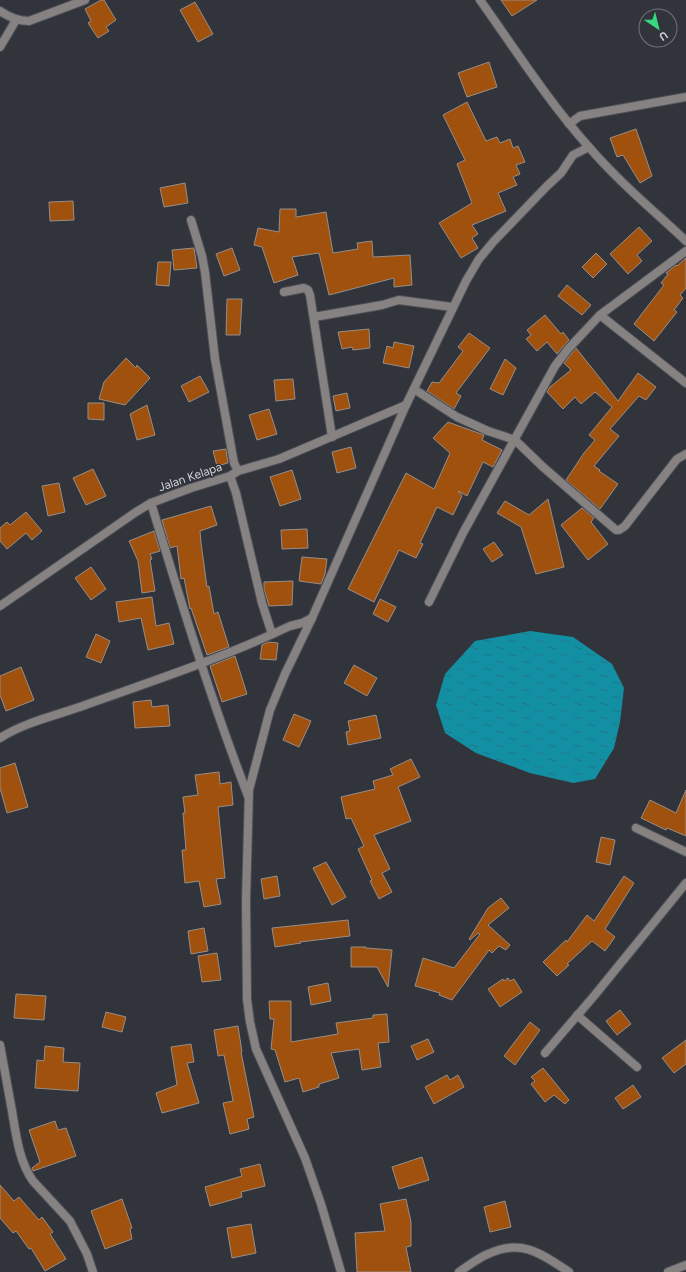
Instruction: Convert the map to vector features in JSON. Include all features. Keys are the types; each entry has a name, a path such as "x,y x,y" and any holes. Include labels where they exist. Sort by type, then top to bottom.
{"street":[{"path":"0,11 16,20 29,21 85,0"},
{"path":"480,0 569,124 612,173 686,241"},
{"path":"0,47 16,20"},
{"path":"569,124 580,116 686,97"},
{"path":"341,1272 321,1204 305,1158 256,1049 250,1022 248,999 246,901 249,790 270,710 284,674 312,618 406,406 452,307 479,259 494,241 561,173 573,155 589,147"},
{"path":"191,220 202,256 219,386 234,463 238,471"},
{"path":"429,602 463,533 555,366 600,314 686,251"},
{"path":"284,292 306,289 310,295 332,437"},
{"path":"314,317 399,300 452,307"},
{"path":"600,314 686,382"},
{"path":"414,389 457,417 488,431 515,440 543,467 616,530 619,530 625,526 678,458 686,454"},
{"name":"Jalan Kelapa","path":"0,606 136,512 152,503 191,488 230,476 238,471 279,458 406,406"},
{"path":"230,476 236,493 262,603 272,634"},
{"path":"152,503 201,663 248,796"},
{"path":"0,738 14,730 36,721 74,709 201,663 312,618"},
{"path":"636,828 686,852"},
{"path":"545,1053 686,883"},
{"path":"577,1015 637,1067"},
{"path":"0,1045 22,1160 33,1181 70,1221 87,1254 93,1272"},
{"path":"459,1272 487,1254 501,1249 514,1248 529,1249 537,1252 570,1272"},
{"path":"668,1272 686,1265"}],"water":[{"path":"530,631 573,637 612,664 624,688 620,722 614,748 595,779 573,783 530,773 476,753 445,733 436,705 445,674 475,641"}],"building":[{"path":"101,0 104,0 116,20 106,27 109,31 98,38 88,23 91,21 85,9"},
{"path":"501,0 537,0 512,16"},
{"path":"195,2 213,34 198,42 180,10"},
{"path":"489,62 497,87 467,97 458,73"},
{"path":"467,102 486,141 497,137 500,143 510,139 513,148 518,146 525,162 516,165 520,174 513,177 517,185 498,193 506,211 472,225 478,234 472,238 478,248 461,258 439,223 472,203 457,164 465,160 443,115"},
{"path":"636,129 652,176 640,183 623,155 617,157 610,138"},
{"path":"185,183 188,203 164,207 160,188"},
{"path":"73,201 74,220 50,221 49,202"},
{"path":"280,209 296,209 296,217 326,212 333,253 358,249 357,243 372,241 373,257 410,255 412,285 394,287 394,278 329,295 319,253 292,257 298,275 274,283 262,247 254,245 258,228 279,232"},
{"path":"639,227 652,241 637,255 642,261 628,274 610,254"},
{"path":"194,248 197,268 174,270 172,250"},
{"path":"232,248 240,270 224,276 216,254"},
{"path":"596,253 607,264 593,278 582,267"},
{"path":"686,258 686,288 680,295 683,298 674,310 677,312 654,341 634,324 664,285 661,283 668,274 666,273"},
{"path":"158,262 171,262 169,286 156,285"},
{"path":"567,285 591,305 582,315 558,296"},
{"path":"227,299 242,299 240,335 226,335"},
{"path":"545,315 561,334 563,332 569,340 557,354 547,342 537,351 526,339 531,335 527,330"},
{"path":"369,329 370,348 353,350 352,347 342,349 338,332"},
{"path":"469,333 490,348 456,393 461,396 454,409 427,391 432,382 439,383 463,351 458,347"},
{"path":"394,342 414,346 409,368 383,363 387,346 393,348"},
{"path":"576,348 618,401 638,373 656,387 646,400 639,396 610,429 619,436 594,466 618,484 600,509 566,480 584,453 595,440 589,435 612,407 595,392 581,404 575,397 563,409 547,392 550,387 571,370 564,363"},
{"path":"126,358 136,368 137,365 150,378 125,405 99,399 104,382"},
{"path":"505,359 516,368 503,395 490,389"},
{"path":"200,376 209,392 189,402 181,386"},
{"path":"293,379 295,399 276,401 274,380"},
{"path":"347,393 350,408 336,411 333,396"},
{"path":"88,403 104,403 104,420 88,419"},
{"path":"147,405 155,435 137,440 130,414"},
{"path":"269,409 277,434 257,440 249,415"},
{"path":"448,422 484,435 482,440 502,450 493,467 483,462 467,496 458,491 462,496 453,515 437,507 420,543 423,544 416,558 399,550 374,602 348,589 406,473 434,489 450,453 433,438"},
{"path":"351,447 356,468 337,473 332,452"},
{"path":"226,449 228,463 217,466 213,451"},
{"path":"93,469 106,496 86,505 73,478"},
{"path":"292,470 301,499 280,506 270,477"},
{"path":"59,483 65,512 48,516 42,486"},
{"path":"548,499 564,567 536,574 521,527 497,513 505,501 529,515"},
{"path":"211,506 217,525 200,531 201,543 207,587 209,586 214,614 218,612 229,647 207,655 191,608 190,609 184,578 181,579 177,546 170,548 162,520"},
{"path":"582,508 594,518 591,522 608,544 588,560 561,525"},
{"path":"26,512 42,531 32,540 26,533 7,549 0,541 0,528 7,522 10,525"},
{"path":"307,529 308,548 282,549 281,530"},
{"path":"154,531 160,551 150,554 152,559 150,560 155,591 142,593 138,561 129,541"},
{"path":"494,542 503,555 492,562 483,549"},
{"path":"302,557 327,559 325,574 321,584 299,581"},
{"path":"91,567 106,589 91,600 75,578"},
{"path":"293,581 292,605 269,606 264,589 264,582"},
{"path":"152,597 156,626 169,623 174,644 148,650 141,618 119,622 116,602"},
{"path":"380,599 396,607 388,622 373,614"},
{"path":"96,634 110,641 101,663 86,657"},
{"path":"268,642 278,643 276,660 260,659 262,645"},
{"path":"235,656 247,694 222,702 210,666"},
{"path":"354,665 377,678 367,696 344,683"},
{"path":"21,667 34,700 6,711 0,695 0,676"},
{"path":"151,700 152,707 168,705 170,726 135,728 133,702"},
{"path":"294,714 311,721 299,747 283,740"},
{"path":"376,715 381,738 348,745 346,732 350,731 348,721"},
{"path":"411,759 420,777 398,787 411,821 374,835 390,869 382,873 392,892 379,899 370,881 372,880 358,849 364,846 351,818 346,819 341,797 375,789 373,781 393,775 390,769"},
{"path":"15,763 28,807 7,813 0,788 0,768"},
{"path":"219,772 220,784 231,782 233,805 218,807 225,878 216,879 221,904 204,907 199,881 185,883 182,850 186,850 183,797 198,795 195,775"},
{"path":"686,790 686,836 667,828 666,830 641,818 650,800 676,813"},
{"path":"601,837 615,840 610,865 596,862"},
{"path":"326,862 346,897 332,905 313,868"},
{"path":"277,876 280,896 264,899 261,879"},
{"path":"624,876 634,883 605,929 615,937 605,951 592,941 567,964 569,965 557,976 543,962 566,940 567,942 587,915 594,921"},
{"path":"501,898 509,908 488,925 510,945 506,950 499,946 492,953 489,950 452,1000 439,995 440,993 415,986 423,958 454,968 480,934 478,933 470,940 469,939 488,908"},
{"path":"348,920 350,936 300,942 301,943 275,947 272,928"},
{"path":"204,928 208,951 191,954 188,931"},
{"path":"351,947 392,950 388,987 377,967 351,967"},
{"path":"217,953 221,980 202,982 198,956"},
{"path":"508,978 510,981 514,979 522,992 500,1007 488,989 503,979 504,981"},
{"path":"328,983 331,1001 311,1005 308,987"},
{"path":"16,994 46,996 44,1020 14,1018"},
{"path":"269,1001 291,1001 291,1042 338,1034 336,1023 373,1018 373,1015 387,1014 389,1042 378,1043 381,1067 362,1070 359,1049 331,1053 339,1078 319,1084 319,1087 303,1092 299,1078 285,1082 275,1050 271,1049 274,1019 270,1019"},
{"path":"620,1010 631,1024 617,1035 606,1021"},
{"path":"106,1012 126,1017 122,1032 102,1027"},
{"path":"530,1022 540,1030 515,1065 504,1056"},
{"path":"238,1026 241,1052 254,1117 247,1119 249,1129 230,1134 223,1103 233,1101 224,1055 218,1056 214,1030"},
{"path":"428,1039 434,1052 417,1060 411,1046"},
{"path":"686,1040 686,1064 674,1073 662,1058"},
{"path":"191,1044 194,1062 187,1063 199,1103 162,1113 156,1093 177,1085 171,1047"},
{"path":"45,1046 64,1048 63,1062 80,1063 78,1091 35,1088 37,1060 44,1061"},
{"path":"543,1068 569,1100 565,1104 554,1095 545,1102 531,1084 535,1081 531,1077"},
{"path":"447,1075 450,1080 458,1075 464,1087 434,1104 425,1087"},
{"path":"633,1085 641,1097 623,1109 615,1098"},
{"path":"55,1121 58,1130 66,1128 76,1156 33,1171 32,1168 40,1162 29,1130"},
{"path":"422,1157 429,1180 399,1189 392,1167"},
{"path":"260,1164 265,1186 241,1192 242,1197 210,1206 205,1187 242,1176 240,1169"},
{"path":"0,1185 14,1201 19,1197 39,1220 42,1217 53,1232 50,1234 66,1259 45,1271 31,1248 29,1249 16,1231 13,1233 0,1218"},
{"path":"122,1199 132,1228 130,1229 132,1239 105,1249 91,1211"},
{"path":"406,1199 411,1222 411,1246 406,1247 411,1272 357,1272 355,1233 385,1231 380,1204"},
{"path":"505,1201 511,1227 490,1232 484,1207"},
{"path":"251,1224 256,1253 232,1258 227,1228"}]}
